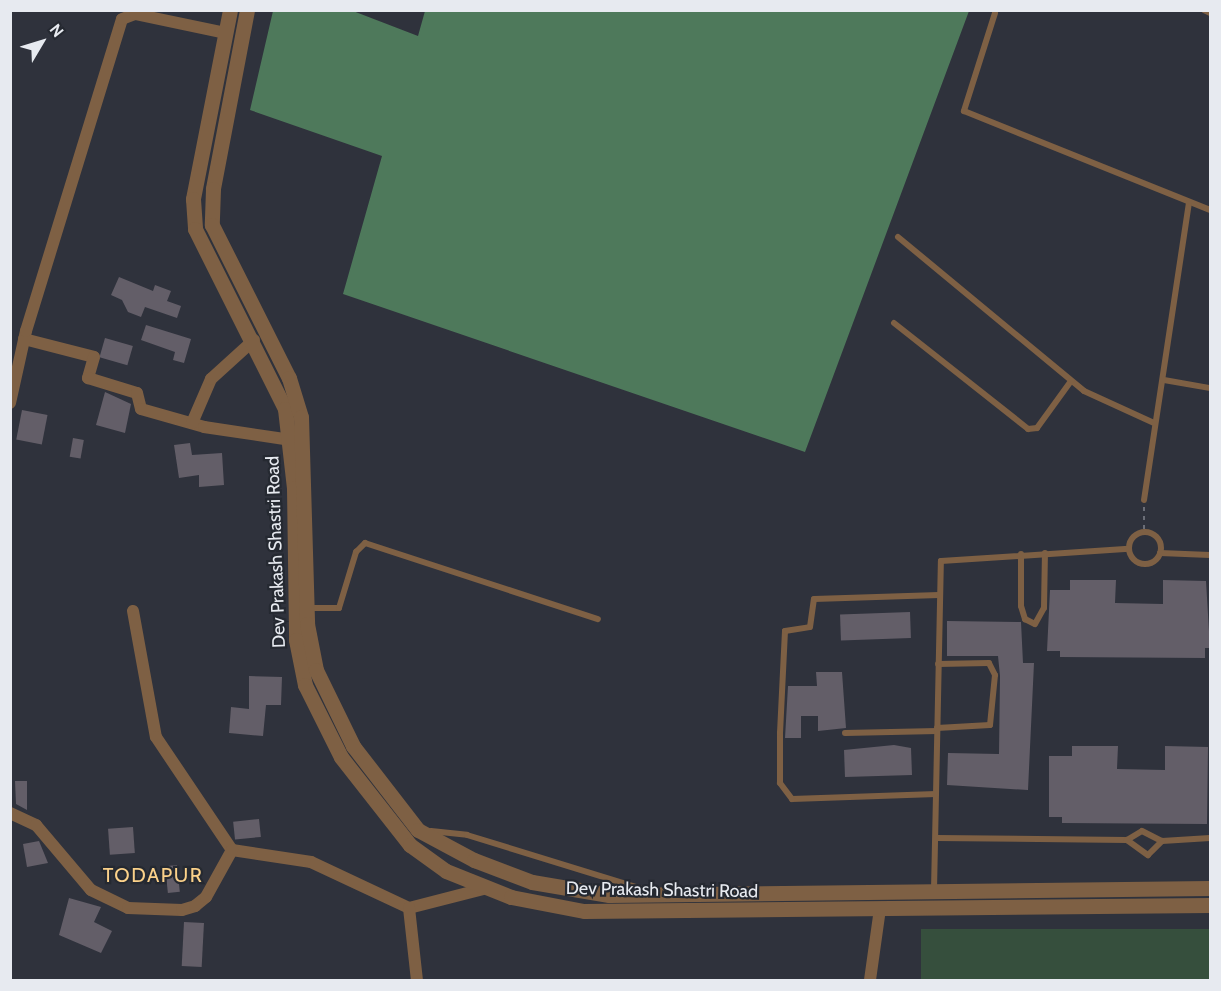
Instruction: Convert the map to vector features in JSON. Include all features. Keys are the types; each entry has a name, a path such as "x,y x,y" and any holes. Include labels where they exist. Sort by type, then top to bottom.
{"street":[{"name":"Dev Prakash Shastri Road","path":"247,10 213,189 212,225 289,378 300,410 307,472 306,608 316,670 333,712 418,830 503,872 568,890 659,896 1210,888"},
{"path":"10,403 24,339 122,19 135,14 227,23 244,28"},
{"name":"Dev Prakash Shastri Road","path":"227,23 194,222 203,255 254,340 283,403 291,440 296,640 311,701 341,757 394,828 433,863 491,889 539,905 607,912 1210,906"},
{"path":"24,339 94,357 88,378 137,393 141,409 192,423 291,440"},
{"path":"192,423 211,379 254,340"},
{"path":"133,611 156,737 232,850 311,862 409,908 491,889 503,872"},
{"path":"10,813 36,825 91,890 128,908 182,910 195,906 232,850"},
{"path":"409,908 417,981"},
{"path":"870,981 880,909"}],"lane":[{"path":"1204,10 1210,13"},
{"path":"995,13 964,111 1210,210"},
{"path":"1144,500 1154,423 1164,380 1189,202"},
{"path":"898,237 1071,381 1112,407 1154,423"},
{"path":"894,322 1028,429 1037,428 1071,381"},
{"path":"1164,380 1210,388"},
{"path":"1129,549 1131,539 1144,531 1158,538 1160,553"},
{"path":"306,608 339,608 356,552 365,543 598,619"},
{"path":"934,891 941,561 1021,554 1129,549 1143,564 1160,553 1210,555"},
{"path":"1021,554 1021,606 1025,619 1035,624 1044,608 1045,553"},
{"path":"936,794 792,799 780,783 780,734 785,631 810,627 814,599 939,595"},
{"path":"845,733 990,725 995,675 989,663 938,664"},
{"path":"418,830 467,835 659,896"},
{"path":"936,838 1127,840 1142,831 1162,841 1210,838"},
{"path":"1127,840 1148,855 1162,841"}],"path":[{"path":"1144,500 1144,531"}],"green space":[{"path":"273,11 353,11 418,36 425,11 969,11 805,452 343,294 382,156 250,110"},
{"path":"921,929 1210,929 1210,980 921,980"}],"building":[{"path":"119,277 153,291 155,285 171,291 167,301 181,306 177,318 145,307 141,317 128,312 122,300 111,295"},
{"path":"146,325 191,339 184,363 173,360 175,352 141,340"},
{"path":"105,338 133,346 127,365 99,357"},
{"path":"105,392 131,404 125,433 96,425"},
{"path":"22,410 48,415 42,444 16,439"},
{"path":"73,438 84,440 81,459 70,457"},
{"path":"190,443 192,455 222,453 224,485 199,487 199,475 179,478 174,445"},
{"path":"1070,580 1116,580 1115,603 1163,604 1163,580 1206,581 1210,648 1205,648 1205,658 1060,657 1060,651 1047,651 1050,590 1070,590"},
{"path":"910,612 911,638 841,640 840,614"},
{"path":"947,621 1021,622 1023,663 1034,663 1028,790 947,785 948,753 999,754 1000,676 998,656 947,656"},
{"path":"816,672 842,672 846,728 818,731 818,716 801,716 801,738 785,738 788,686 817,686"},
{"path":"249,676 282,677 281,705 266,705 263,736 229,733 231,707 249,709"},
{"path":"894,745 911,748 912,775 845,777 844,750"},
{"path":"1072,746 1118,746 1117,769 1165,770 1165,746 1208,747 1207,824 1062,823 1062,817 1049,817 1049,756 1072,756"},
{"path":"15,781 27,781 27,810 16,804"},
{"path":"259,819 261,837 235,840 233,822"},
{"path":"133,827 135,853 110,855 108,829"},
{"path":"39,841 48,863 27,867 23,844"},
{"path":"177,865 180,892 168,893 165,866"},
{"path":"69,898 101,907 94,922 112,931 101,953 59,935"},
{"path":"184,922 204,923 202,967 182,966"}],"district":[{"name":"TODAPUR","path":"153,875"}]}
